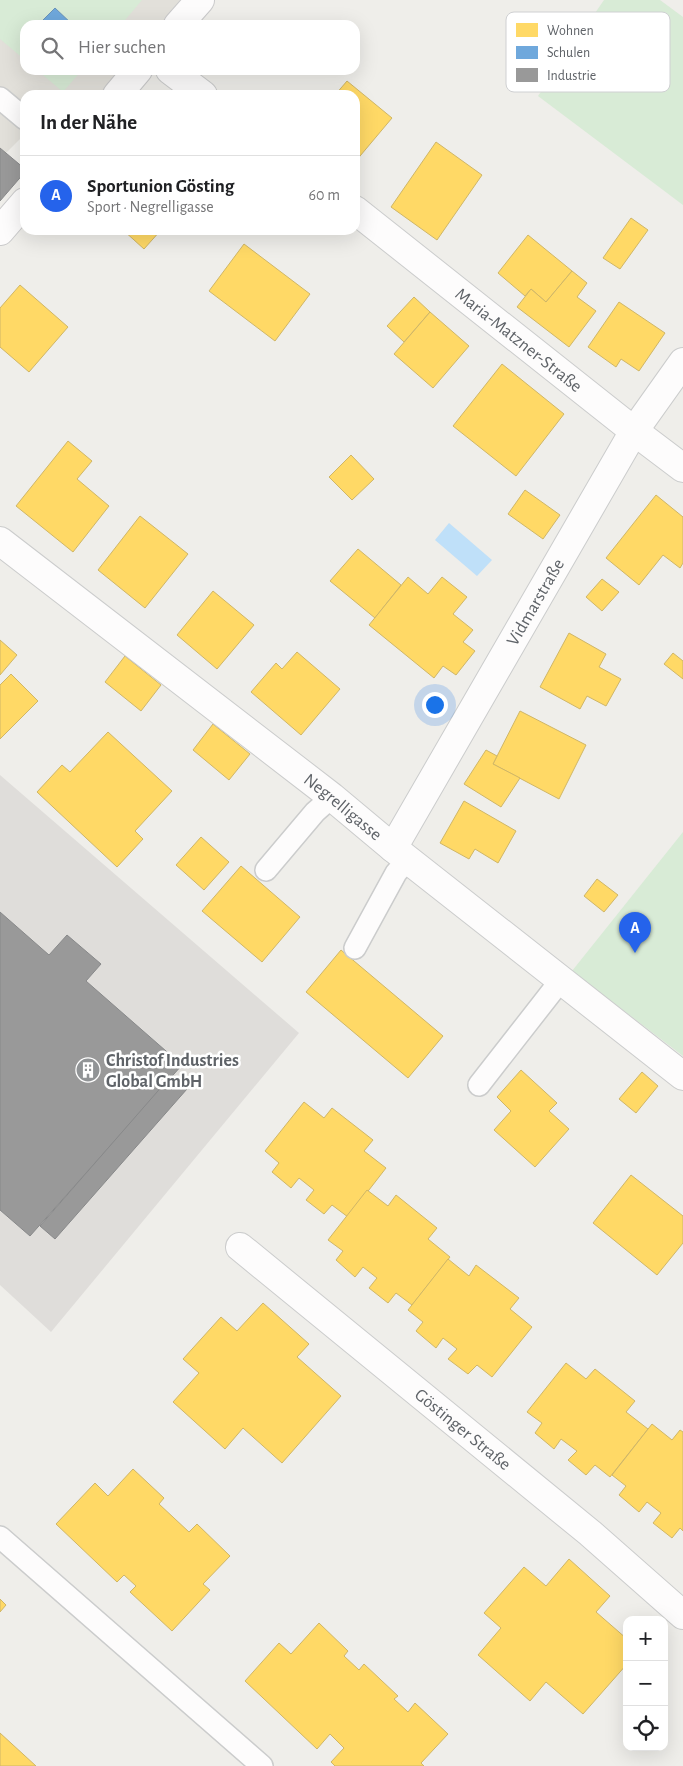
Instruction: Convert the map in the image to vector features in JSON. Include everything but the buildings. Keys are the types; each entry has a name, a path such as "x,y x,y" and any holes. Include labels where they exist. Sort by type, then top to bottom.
{"street":[{"path":"182,20 200,0"},
{"path":"121,90 134,75"},
{"path":"177,75 196,90"},
{"path":"0,230 20,208"},
{"name":"Maria-Matzner-Straße","path":"360,214 683,468"},
{"name":"Vidmarstraße","path":"401,853 634,431 683,362"},
{"name":"Negrelligasse","path":"0,541 332,797 683,1076"},
{"name":"Göstinger Straße","path":"240,1247 590,1533 683,1615"}],"lane":[{"path":"0,98 20,115"},
{"path":"266,870 315,812 332,797"},
{"path":"356,948 396,873 401,853"},
{"path":"479,1085 561,980"},
{"path":"0,1536 262,1766"}],"shaded area":[{"path":"0,0 203,0 185,20 20,20 20,75 136,75 123,90 20,90 20,139 6,153 0,148"},
{"name":"Christof Industries Global GmbH","path":"0,775 299,1033 51,1332 0,1285"}],"green space":[{"path":"0,0 142,0 125,20 20,20 20,56 0,39"},
{"path":"604,0 660,0 683,17 683,205 538,96 541,92 670,92 670,12 596,12"},
{"path":"43,75 78,75 65,90 61,90"},
{"path":"683,832 683,1056 572,971"}],"water":[{"path":"449,523 492,560 477,576 435,540"}],"place":[{"name":"Sportunion Gösting","path":"635,953"},
{"name":"Christof Industries Global GmbH","path":"88,1070"}]}
